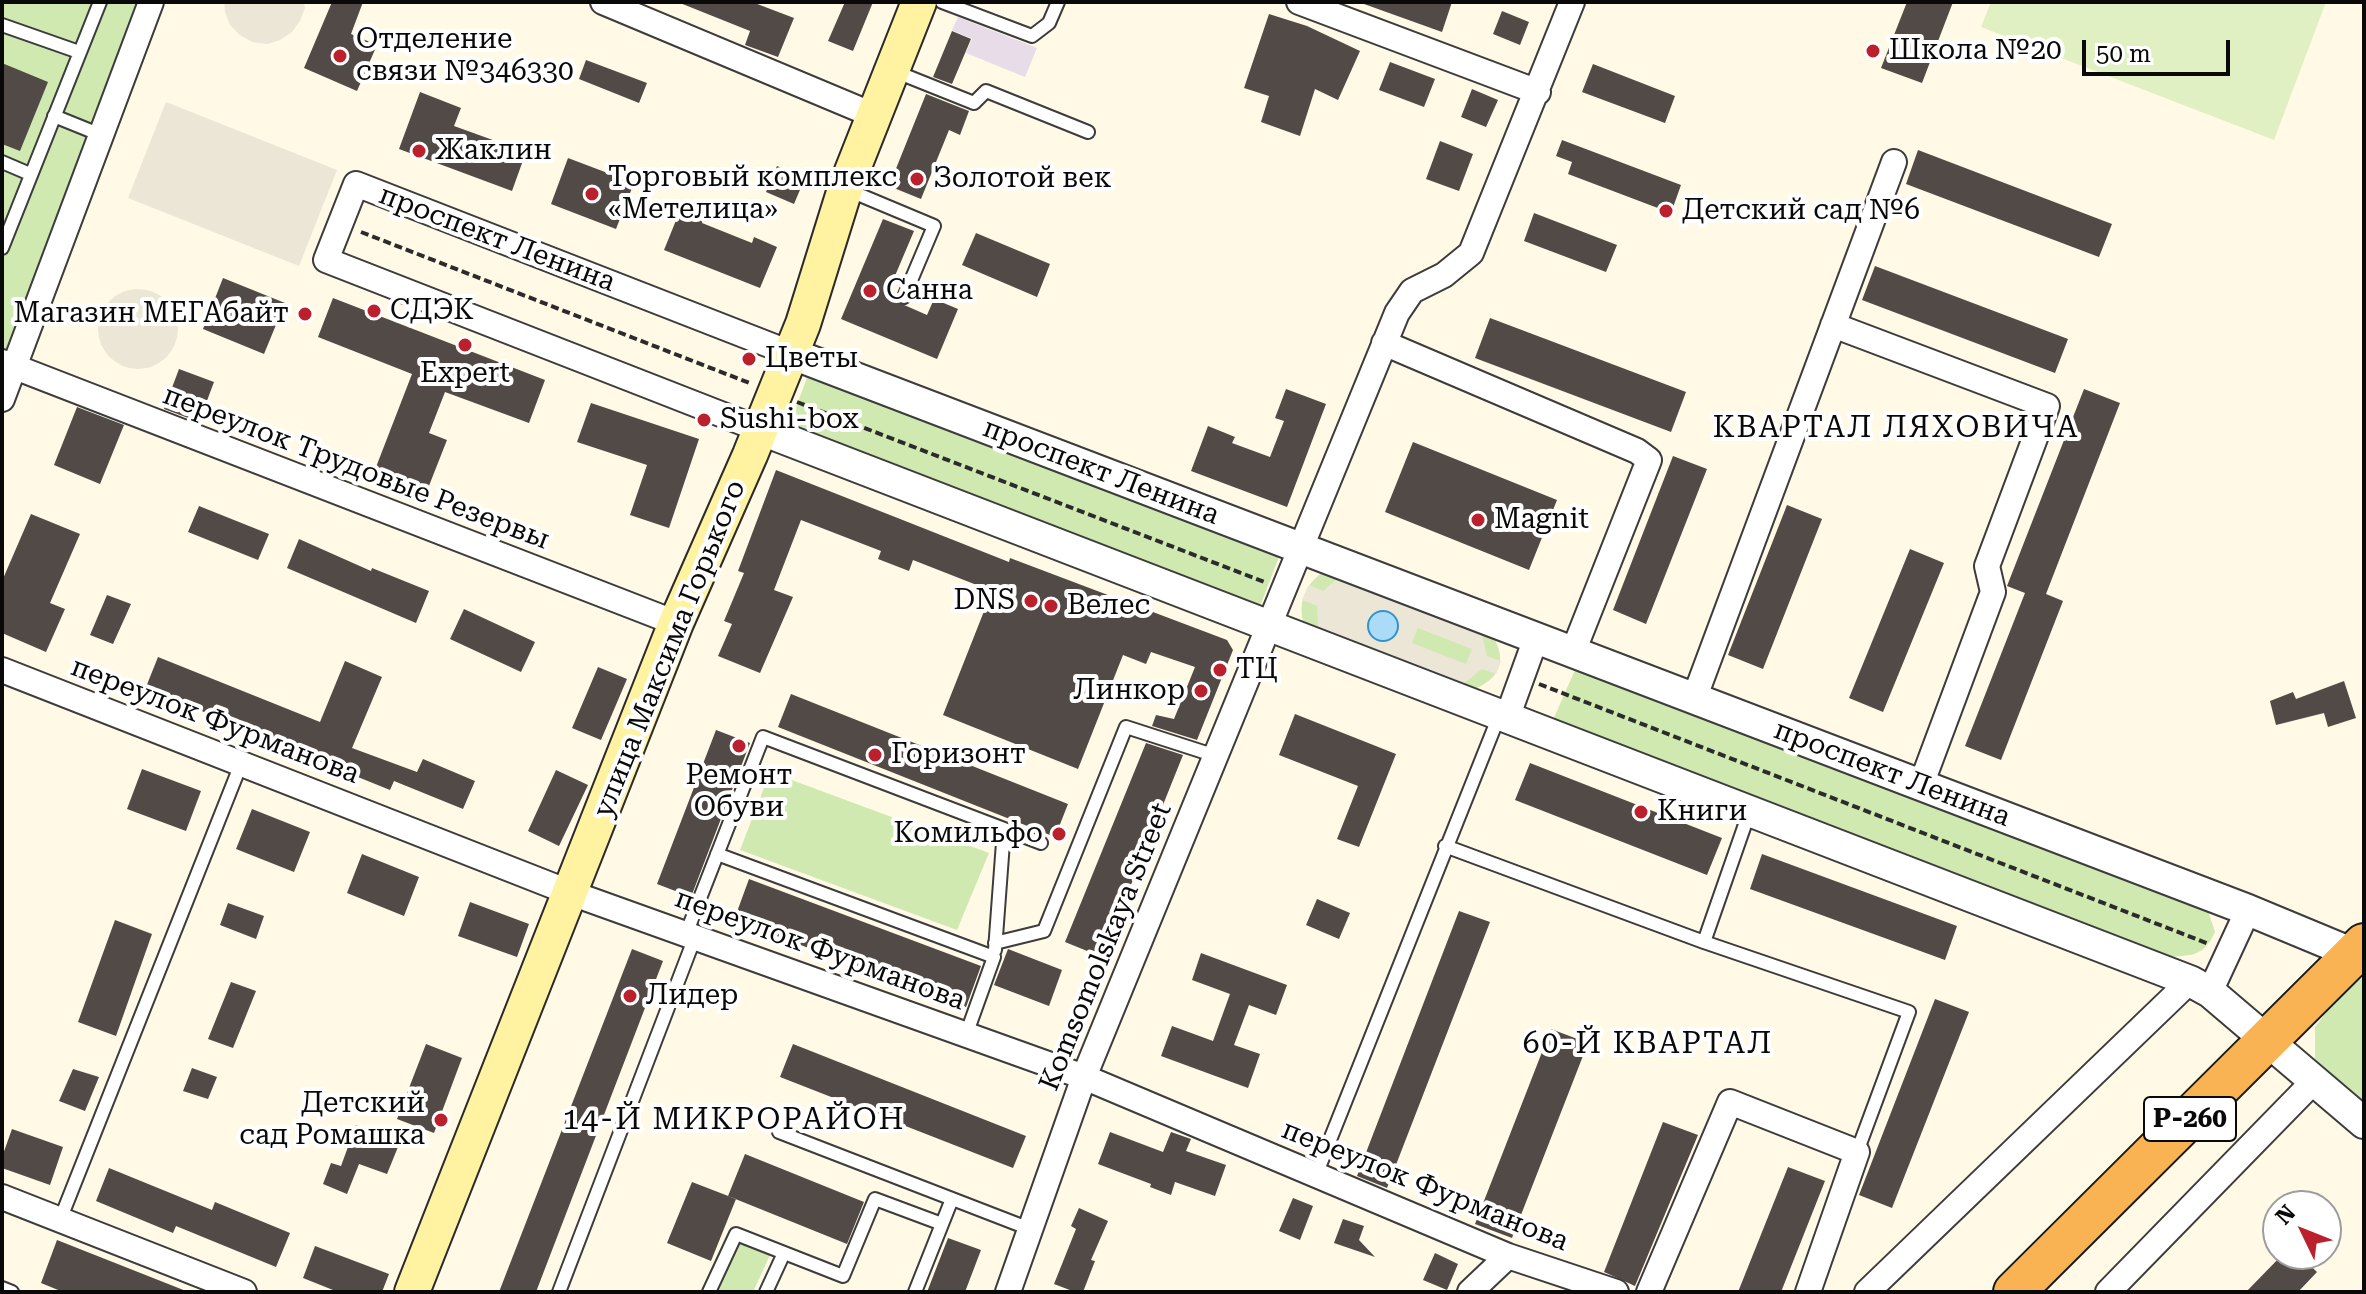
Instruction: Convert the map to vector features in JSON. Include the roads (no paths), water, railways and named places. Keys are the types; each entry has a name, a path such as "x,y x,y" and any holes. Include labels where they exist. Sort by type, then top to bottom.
{"highway":[{"name":"Р-260","path":"2014,1292 2359,949"}],"main road":[{"name":"улица Максима Горького","path":"412,1292 676,623 750,455 803,324 845,189 919,2"}],"street":[{"path":"2,399 8,365 151,2"},
{"path":"603,2 873,115"},
{"path":"1299,2 1538,92"},
{"path":"1269,628 1397,313 1412,291 1444,275 1471,253 1572,2"},
{"path":"1694,699 1894,162"},
{"name":"проспект Ленина","path":"2359,949 2248,910 1694,699 356,184 326,260 1269,628 1750,810 2200,986 2364,1123"},
{"path":"1833,325 2047,406 1987,566 1993,592 1921,785"},
{"path":"1384,343 1637,451 1649,460 1573,652"},
{"name":"переулок Трудовые Резервы","path":"8,365 676,623"},
{"name":"Komsomolskaya Street","path":"1008,1292 1084,1077 1269,628"},
{"path":"1503,717 1536,638"},
{"name":"переулок Фурманова","path":"2,670 571,893 1084,1077 1508,1256 1616,1292"},
{"path":"1867,1292 2200,986 2229,952 2248,910"},
{"path":"2108,1292 2314,1081"},
{"path":"1649,1292 1730,1102 1857,1152 1808,1292"},
{"path":"2,1197 244,1292"},
{"path":"1470,1292 1508,1256"}],"lane":[{"path":"2,248 100,2"},
{"path":"942,2 1032,36 1049,23 1058,2"},
{"path":"2,25 79,52"},
{"path":"892,70 974,103 986,91 1088,132"},
{"path":"54,116 101,135"},
{"path":"2,162 30,174"},
{"path":"845,189 934,226 904,297"},
{"path":"1316,1175 1445,846 1503,717"},
{"path":"995,943 1044,931 1126,727 1216,756"},
{"path":"559,1292 690,936 717,854 763,737 1041,843"},
{"path":"60,1220 241,764"},
{"path":"1704,942 1750,810"},
{"path":"966,1035 994,957 1004,829"},
{"path":"1445,846 1704,942 1909,1012 1857,1152"},
{"path":"717,854 994,957"},
{"path":"779,1132 1030,1229"},
{"path":"709,1292 736,1234 843,1276 875,1199 942,1224"},
{"path":"915,1292 952,1199"},
{"path":"766,1292 784,1253"},
{"path":"2,1288 12,1292"}],"water":[{"path":"1383,611 1394,615 1398,626 1394,637 1383,641 1372,637 1368,626 1372,615"}],"place":[{"name":"Школа №20","path":"1873,51"},
{"name":"Отделение связи №346330","path":"340,56"},
{"name":"Жаклин","path":"419,151"},
{"name":"Золотой век","path":"917,179"},
{"name":"Торговый комплекс «Метелица»","path":"592,194"},
{"name":"Детский сад №6","path":"1666,211"},
{"name":"Санна","path":"870,291"},
{"name":"СДЭК","path":"374,311"},
{"name":"Магазин МЕГАбайт","path":"305,314"},
{"name":"Expert","path":"465,345"},
{"name":"Цветы","path":"749,359"},
{"name":"Sushi-box","path":"704,420"},
{"name":"Magnit","path":"1478,520"},
{"name":"DNS","path":"1031,601"},
{"name":"Велес","path":"1051,606"},
{"name":"ТЦ","path":"1220,670"},
{"name":"Линкор","path":"1201,691"},
{"name":"Ремонт Обуви","path":"739,746"},
{"name":"Горизонт","path":"875,755"},
{"name":"Книги","path":"1641,812"},
{"name":"Комильфо","path":"1059,834"},
{"name":"Лидер","path":"630,996"},
{"name":"Детский сад Ромашка","path":"441,1120"}],"district":[{"name":"КВАРТАЛ ЛЯХОВИЧА","path":"1896,428"},
{"name":"60-Й КВАРТАЛ","path":"1648,1044"},
{"name":"14-Й МИКРОРАЙОН","path":"734,1120"}]}
